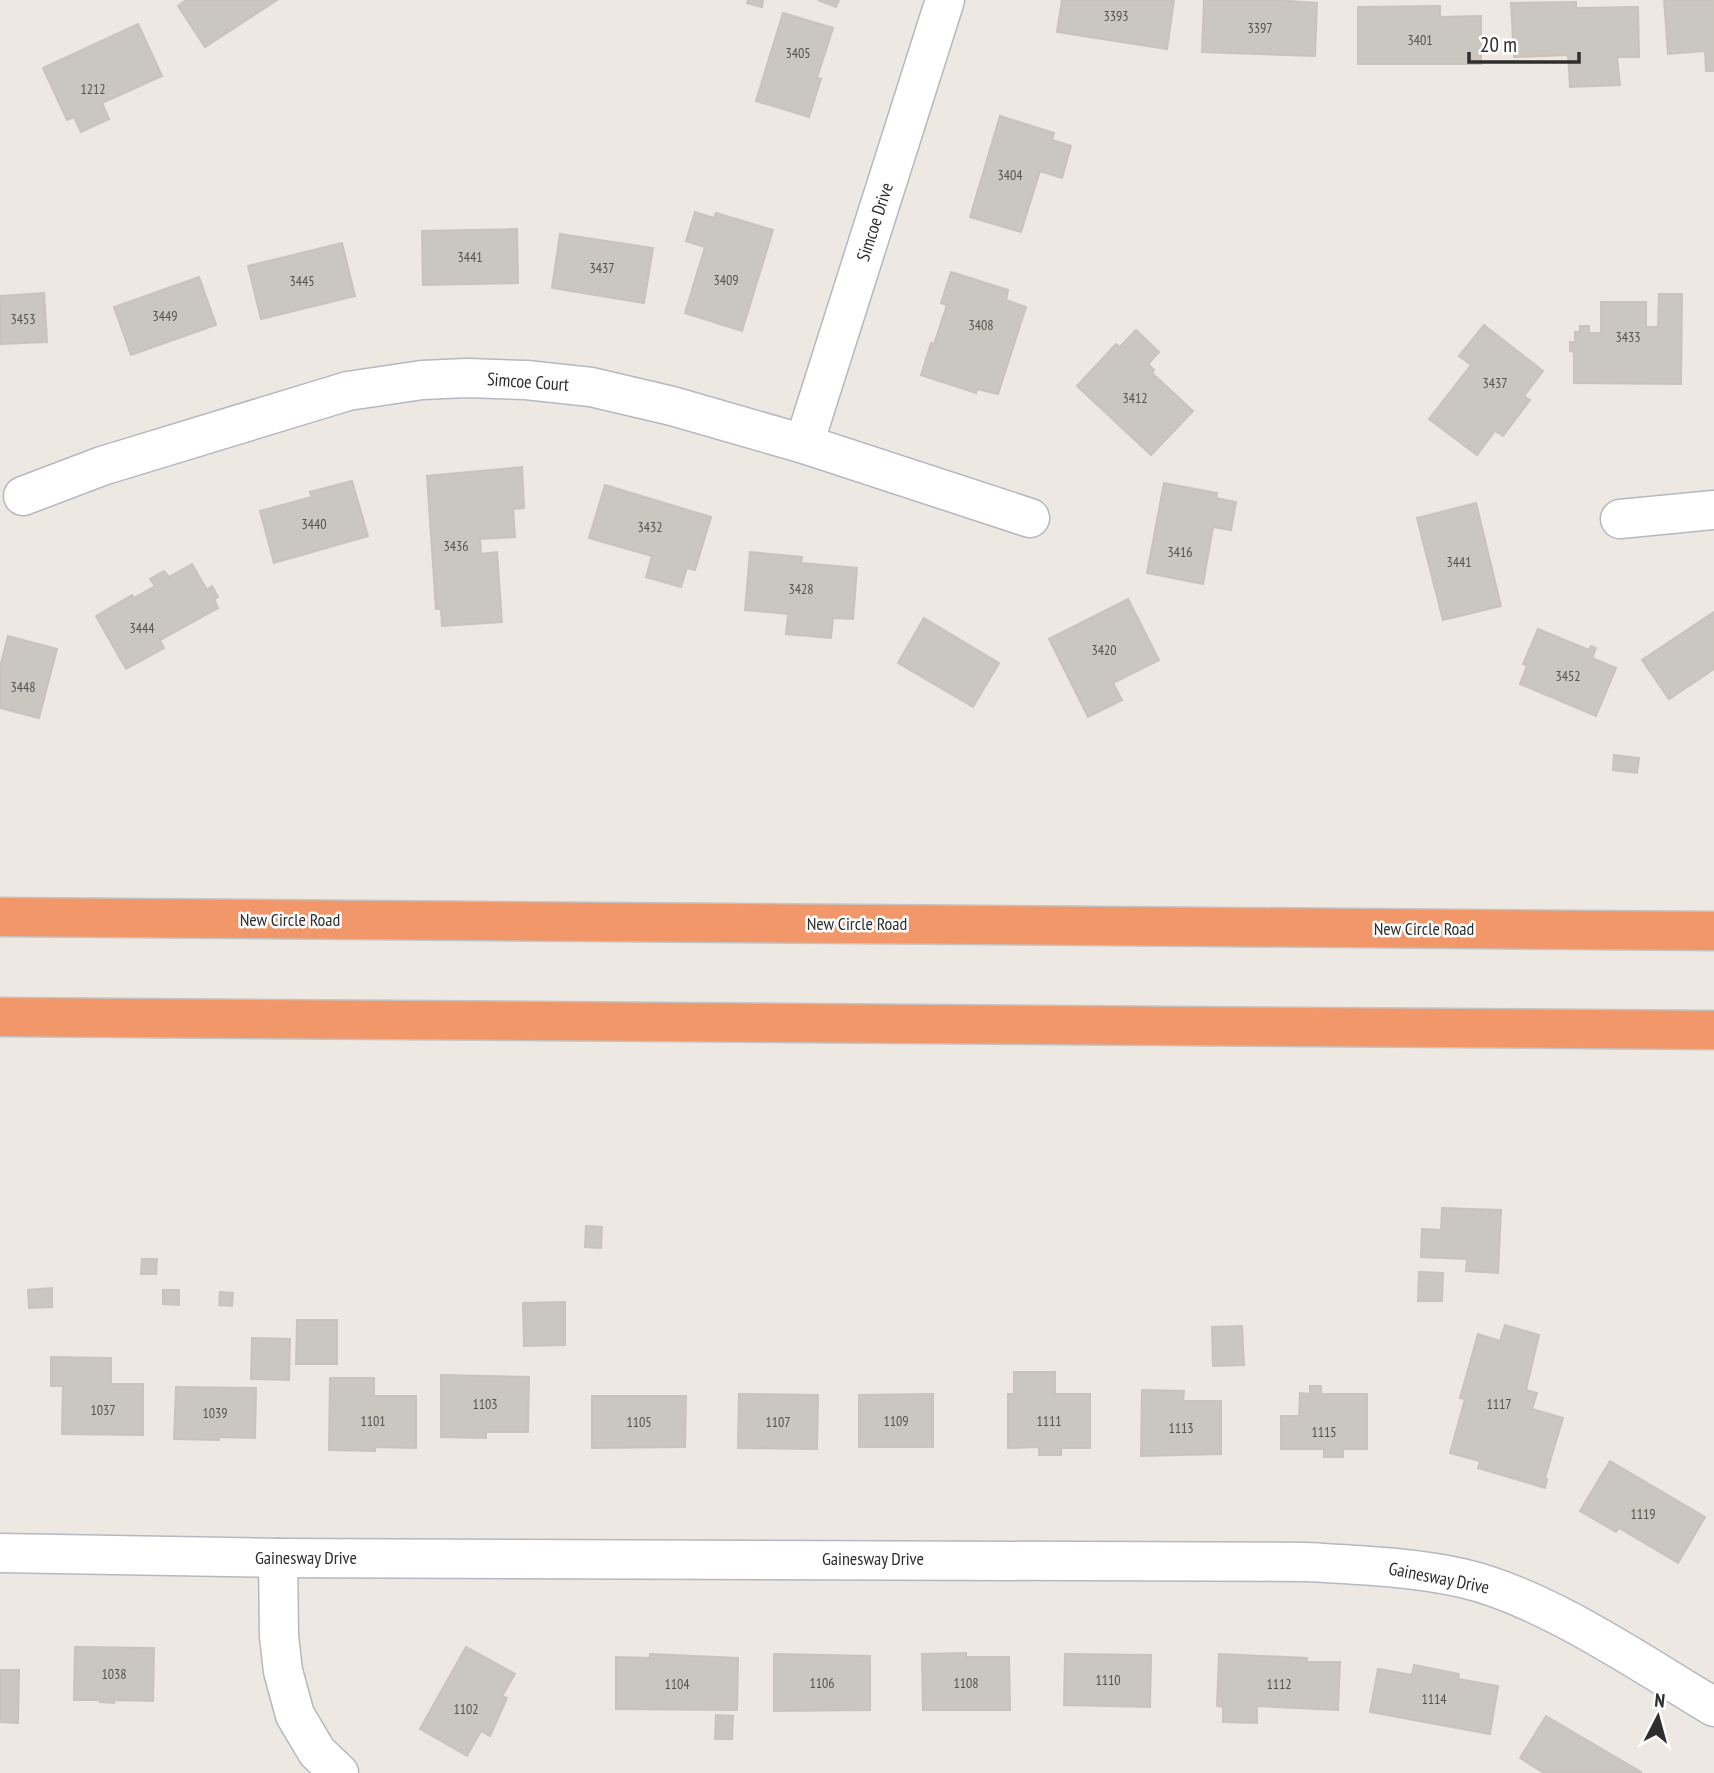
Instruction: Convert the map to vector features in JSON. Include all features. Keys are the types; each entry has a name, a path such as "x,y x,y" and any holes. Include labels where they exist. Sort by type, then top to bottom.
{"highway":[{"name":"New Circle Road","path":"0,918 1714,931"},
{"path":"0,1017 1714,1030"}],"street":[{"name":"Simcoe Drive","path":"804,444 945,0"},
{"name":"Simcoe Court","path":"23,496 103,466 348,391 422,380 479,378 591,387 672,406 804,444 1030,518"},
{"path":"1620,519 1714,510"},
{"name":"Gainesway Drive","path":"0,1553 278,1558 1307,1562 1397,1567 1463,1578 1537,1606 1714,1707"},
{"path":"278,1558 279,1636 283,1671 295,1716 317,1752 339,1773"}],"building":[{"path":"186,0 277,0 205,47 178,6"},
{"path":"748,0 763,0 762,7 747,3"},
{"path":"818,0 839,0 836,7"},
{"path":"1062,0 1174,0 1167,49 1057,32"},
{"path":"1204,0 1317,3 1315,56 1202,52"},
{"path":"1664,0 1714,0 1714,71 1706,71 1705,51 1668,54"},
{"path":"1576,2 1576,8 1638,7 1639,57 1617,57 1620,85 1570,87 1568,55 1514,57 1511,3"},
{"path":"1440,6 1440,17 1481,16 1481,64 1358,64 1358,7"},
{"path":"783,13 833,28 817,78 821,79 809,117 756,101"},
{"path":"138,24 162,76 102,103 109,119 81,132 74,117 67,120 43,68"},
{"path":"1000,116 1054,133 1052,140 1071,146 1062,178 1040,171 1021,232 970,217"},
{"path":"695,212 714,218 716,213 773,230 742,331 685,313 705,247 686,241"},
{"path":"517,229 518,283 423,285 422,231"},
{"path":"560,234 653,248 644,303 552,288"},
{"path":"342,243 355,296 261,319 248,266"},
{"path":"951,272 1008,290 1006,300 1026,307 998,394 977,389 976,393 921,375 947,305 941,303"},
{"path":"199,277 216,325 131,355 114,307"},
{"path":"44,293 47,342 0,344 0,296"},
{"path":"1659,294 1682,294 1681,384 1574,383 1574,352 1570,351 1570,342 1575,342 1575,332 1580,332 1580,326 1589,326 1589,333 1601,333 1601,302 1646,302 1646,327 1658,327"},
{"path":"1484,325 1543,371 1524,396 1530,400 1503,436 1495,431 1477,455 1429,419 1471,365 1459,356"},
{"path":"1136,330 1159,352 1148,364 1154,370 1152,373 1193,411 1151,455 1077,386 1116,344 1120,347"},
{"path":"522,467 524,508 513,509 515,537 480,539 481,554 497,552 502,622 442,626 441,609 436,609 427,476"},
{"path":"352,481 368,536 274,563 260,511 312,497 310,492"},
{"path":"1164,483 1217,493 1216,498 1236,502 1231,530 1213,527 1203,584 1147,573"},
{"path":"605,485 711,517 695,570 687,568 681,587 646,577 652,556 589,538"},
{"path":"1476,503 1501,606 1443,620 1417,518"},
{"path":"750,552 802,557 801,563 857,568 853,619 833,618 831,638 786,634 788,614 745,610"},
{"path":"192,564 207,590 212,586 218,597 214,599 218,608 160,640 164,648 126,669 96,616 132,595 134,598 155,586 150,579 164,571 169,577"},
{"path":"1128,599 1159,660 1113,683 1122,700 1088,717 1049,639"},
{"path":"1714,612 1714,669 1669,699 1642,660"},
{"path":"924,618 999,663 973,707 898,663"},
{"path":"1538,629 1589,650 1591,646 1596,648 1592,658 1616,668 1596,716 1520,684 1527,666 1523,664"},
{"path":"8,636 57,649 39,718 0,708 0,667"},
{"path":"1614,755 1639,758 1637,773 1613,770"},
{"path":"1442,1208 1501,1210 1498,1273 1466,1271 1467,1259 1421,1257 1422,1229 1441,1230"},
{"path":"586,1226 602,1227 601,1248 585,1247"},
{"path":"142,1259 157,1259 156,1274 141,1274"},
{"path":"1419,1272 1443,1273 1442,1301 1418,1301"},
{"path":"52,1288 52,1307 29,1308 28,1290"},
{"path":"163,1290 179,1290 179,1305 163,1304"},
{"path":"220,1292 233,1293 232,1306 219,1305"},
{"path":"565,1302 565,1345 524,1346 523,1303"},
{"path":"297,1320 337,1320 337,1364 296,1364"},
{"path":"1505,1325 1539,1335 1526,1390 1537,1393 1532,1409 1563,1418 1545,1478 1545,1488 1478,1468 1480,1461 1450,1453 1465,1399 1460,1398 1478,1334 1500,1341"},
{"path":"1242,1326 1244,1365 1213,1366 1212,1327"},
{"path":"252,1338 290,1339 289,1380 251,1379"},
{"path":"51,1357 111,1358 111,1384 143,1384 143,1435 62,1434 63,1386 51,1386"},
{"path":"1014,1372 1055,1372 1055,1394 1090,1394 1090,1448 1061,1448 1061,1455 1039,1455 1039,1447 1008,1448 1008,1394 1014,1394"},
{"path":"441,1375 529,1377 528,1432 486,1432 486,1438 441,1437"},
{"path":"330,1378 374,1378 374,1396 416,1396 416,1448 329,1450"},
{"path":"1310,1386 1321,1386 1321,1394 1367,1394 1367,1449 1343,1449 1343,1457 1324,1457 1324,1449 1281,1449 1281,1416 1299,1416 1300,1393 1310,1394"},
{"path":"176,1387 256,1388 255,1438 174,1439"},
{"path":"1142,1390 1184,1391 1183,1401 1221,1401 1221,1454 1141,1456"},
{"path":"739,1394 818,1395 817,1449 738,1448"},
{"path":"933,1394 933,1447 859,1447 859,1395"},
{"path":"592,1396 686,1396 685,1447 592,1448"},
{"path":"1610,1461 1705,1517 1678,1563 1619,1528 1616,1532 1580,1511"},
{"path":"75,1647 154,1648 153,1701 115,1700 114,1703 74,1700"},
{"path":"466,1647 515,1674 502,1696 507,1698 490,1736 481,1731 467,1756 420,1729"},
{"path":"966,1653 966,1657 1009,1657 1010,1710 923,1710 922,1654"},
{"path":"650,1654 738,1658 737,1710 616,1709 616,1657 650,1658"},
{"path":"774,1654 870,1656 870,1710 774,1711"},
{"path":"1065,1654 1151,1655 1150,1707 1064,1705"},
{"path":"1219,1654 1307,1658 1306,1662 1340,1662 1338,1710 1257,1706 1257,1723 1223,1722 1223,1707 1217,1706"},
{"path":"1414,1665 1459,1674 1458,1679 1498,1686 1490,1734 1370,1712 1378,1669 1412,1675"},
{"path":"0,1670 19,1670 18,1723 0,1722"},
{"path":"716,1715 733,1716 732,1739 715,1739"},
{"path":"1546,1716 1641,1773 1544,1773 1520,1758"}]}
